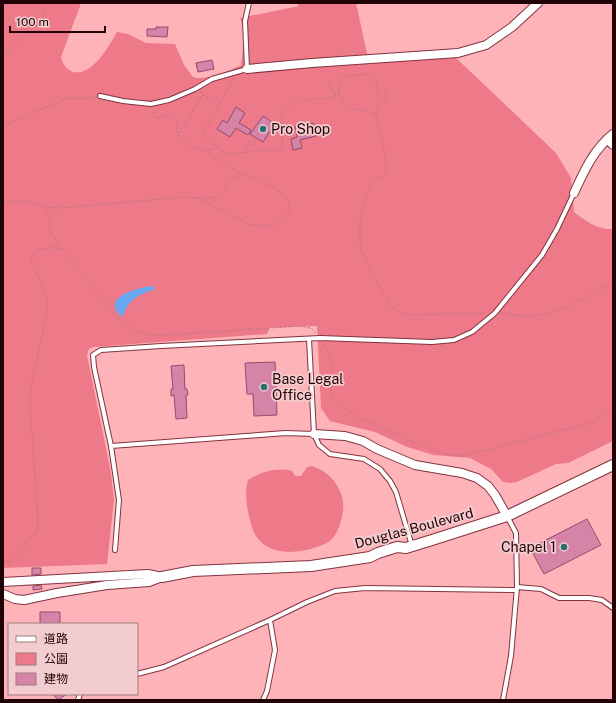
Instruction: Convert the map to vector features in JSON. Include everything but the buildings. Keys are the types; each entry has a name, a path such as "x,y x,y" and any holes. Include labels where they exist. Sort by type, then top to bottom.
{"street":[{"path":"247,69 458,53 486,46 512,27 538,3"},
{"path":"574,193 585,169 599,147 611,139"},
{"path":"314,434 345,436 363,441 377,449 415,465 462,473 477,478 488,486 506,516"},
{"name":"Douglas Boulevard","path":"162,577 193,571 311,566 370,557 397,547 412,546 506,516 613,465"},
{"path":"3,582 148,574 162,577"},
{"path":"3,594 15,599 24,600 107,585 149,582 162,577"}],"lane":[{"path":"100,96 123,101 151,104 169,100 195,89 212,79 247,69 245,21 249,3"},
{"path":"115,550 119,500 112,446 94,367 93,355 101,350 309,338 432,342 454,340 472,332 495,313 542,255 574,193"},
{"path":"309,338 314,434 319,445 330,454 364,459 380,469 390,481 396,492 412,546"},
{"path":"112,446 286,433 314,434"},
{"path":"503,700 511,656 517,588 516,532 506,516"},
{"path":"138,674 164,667 307,602 335,591 365,588 541,588 559,598 589,598 602,600 613,608"},
{"path":"263,700 267,690 275,650 270,620"}],"path":[{"path":"3,55 38,24 47,3"},
{"path":"237,72 204,132 208,140 229,154 282,150 280,124 285,109 303,100 329,98 338,94"},
{"path":"376,118 368,110 348,108 338,94 339,85 344,78 369,75 374,77 376,81 382,84 387,90 386,99 378,108"},
{"path":"329,80 333,94 335,95"},
{"path":"376,81 379,100 376,118 386,168 384,177 375,178 366,195 360,218 360,243 364,257 385,297 392,307 405,315 495,313 526,316 544,314 561,309 613,283"},
{"path":"195,89 219,105"},
{"path":"178,136 203,94"},
{"path":"3,126 69,98 95,98 100,96"},
{"path":"151,104 154,117 171,116 176,120 178,136 190,146 204,151 242,174 272,186 282,193 288,200 290,208 284,220 277,224 264,227 249,224 198,198"},
{"path":"245,152 250,144"},
{"path":"204,151 218,148"},
{"path":"3,201 32,202 45,207 62,208 184,197 206,199 220,195 225,191 230,180 242,174"},
{"path":"45,207 50,217 50,232 114,316 127,323 133,329 140,333 152,336 300,326 311,328 320,338 333,362 329,384 333,398 359,418 432,450 450,455 462,456 591,424 613,408"},
{"path":"3,562 17,560 20,557 28,537 35,534 37,530 38,517 30,405 31,385 47,314 48,301 31,258 35,251 42,248 58,248 63,250"}],"green space":[{"path":"3,3 80,3 61,57 66,67 74,72 83,72 100,59 117,32 128,34 146,43 175,44 184,65 193,77 211,77 241,65 243,29 240,18 299,6 296,3 356,3 369,62 454,56 556,153 571,178 574,212 587,222 602,228 613,229 613,441 568,463 556,464 517,482 510,483 503,482 491,469 470,458 434,455 407,447 375,432 330,421 321,408 317,326 270,328 267,334 93,347 89,349 87,355 111,473 114,500 107,564 3,568"},
{"path":"312,466 327,474 335,482 340,492 343,502 343,513 337,531 328,542 303,551 287,552 272,549 266,546 256,535 251,523 246,498 248,480 263,473 275,470 292,471 295,476 301,476 307,467"}],"water":[{"path":"153,286 154,290 135,298 128,306 123,316 121,316 116,309 115,303 118,298 139,288"}],"place":[{"name":"Pro Shop","path":"263,129"},
{"name":"Base Legal Office","path":"264,387"},
{"name":"Chapel 1","path":"564,547"}]}
